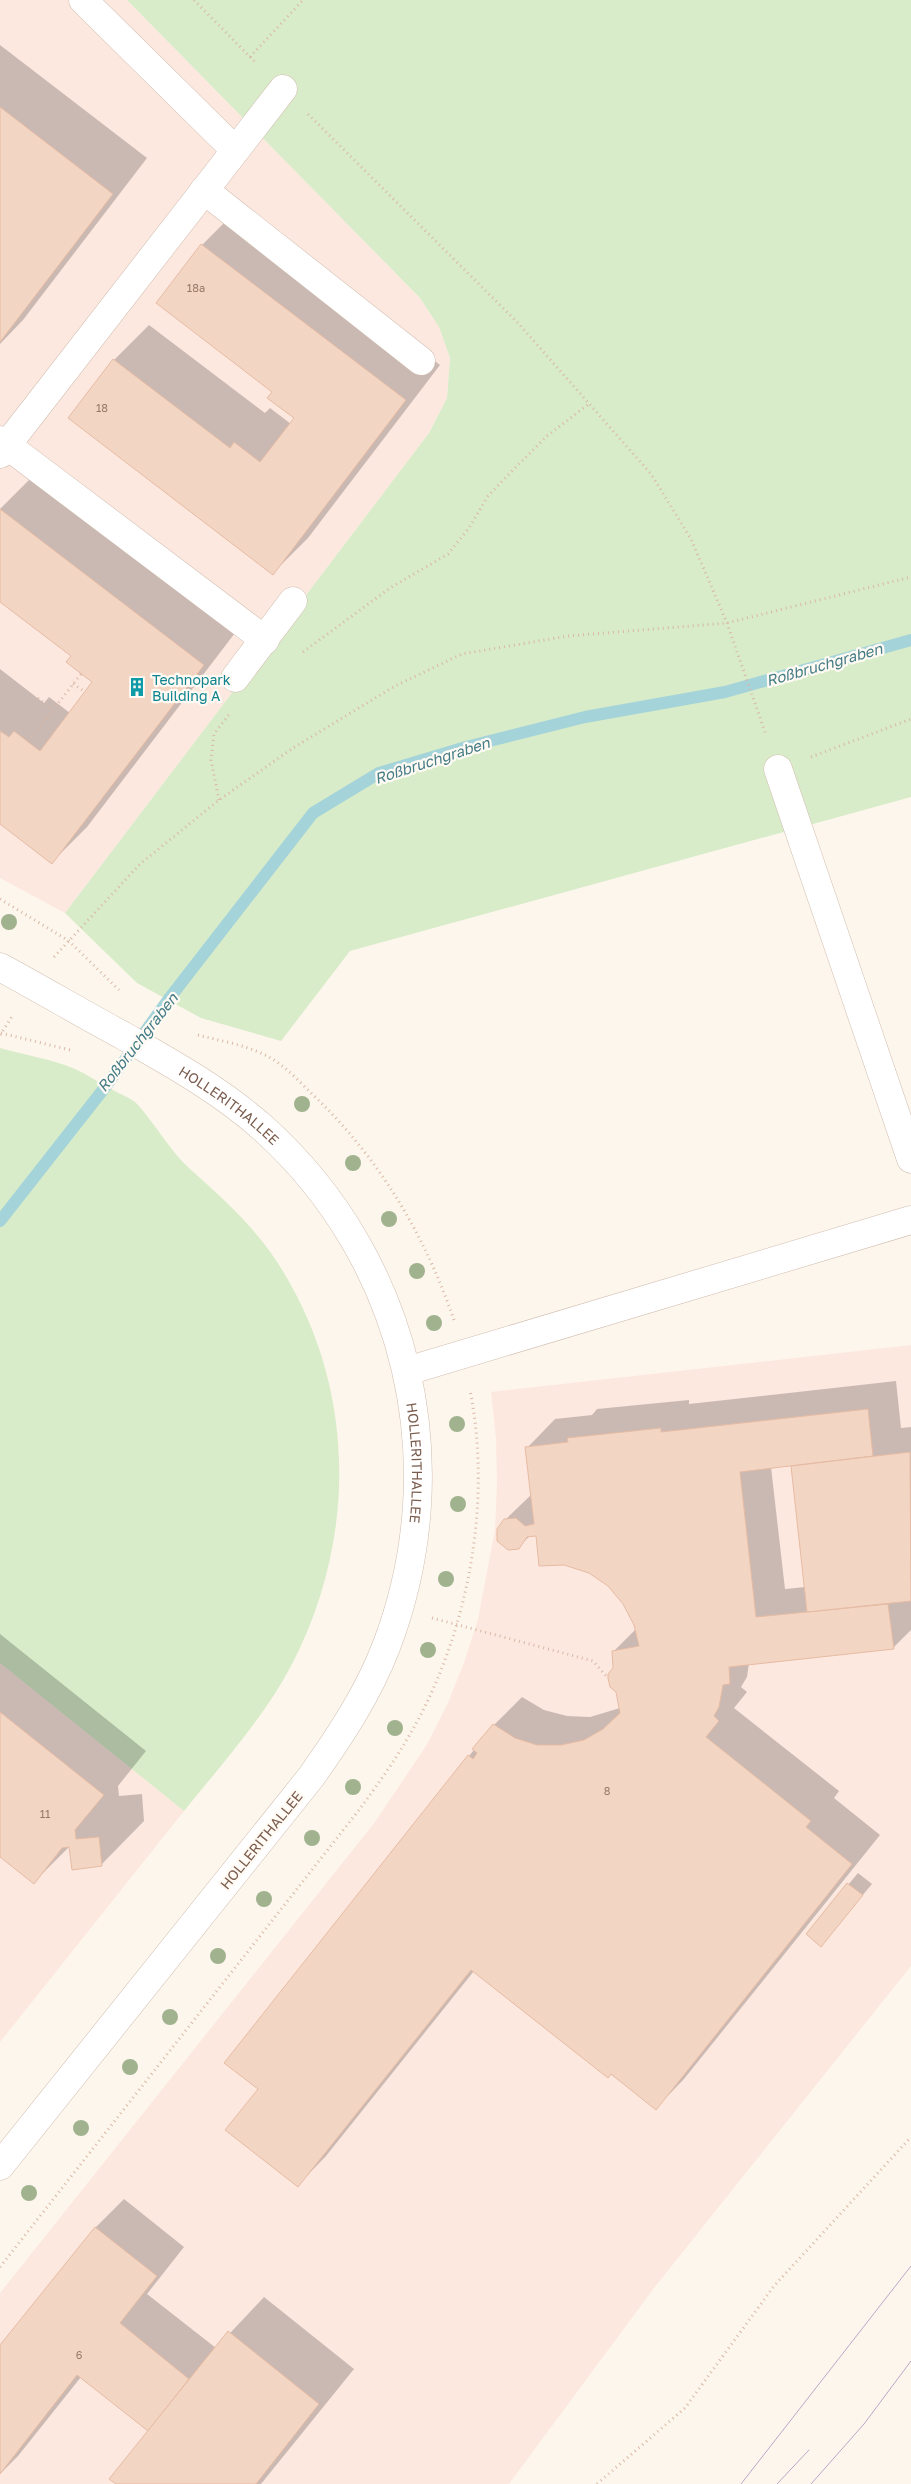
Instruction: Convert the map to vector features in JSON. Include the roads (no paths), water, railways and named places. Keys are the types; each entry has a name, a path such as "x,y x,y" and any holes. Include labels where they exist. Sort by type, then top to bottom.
{"street":[{"path":"83,0 235,150"},
{"path":"264,640 2,446 283,89"},
{"path":"204,190 421,361"},
{"path":"235,678 293,601"},
{"path":"778,769 911,1159"},
{"name":"HOLLERITHALLEE","path":"0,967 150,1051 234,1104 277,1141 327,1197 351,1234 373,1274 388,1309 407,1372 418,1444 419,1487 411,1561 399,1610 386,1649 369,1687 348,1723 311,1776 0,2166"},
{"path":"407,1372 911,1220"}],"waterway":[{"name":"Roßbruchgraben","path":"0,1221 106,1086 168,1000 313,813 379,773 466,747 585,717 725,692 911,640"}],"tram line":[{"path":"741,2484 911,2266"},
{"path":"811,2484 864,2424 911,2361"},
{"path":"777,2484 809,2450"}],"place":[{"name":"Technopark Building A","path":"137,687"}]}
